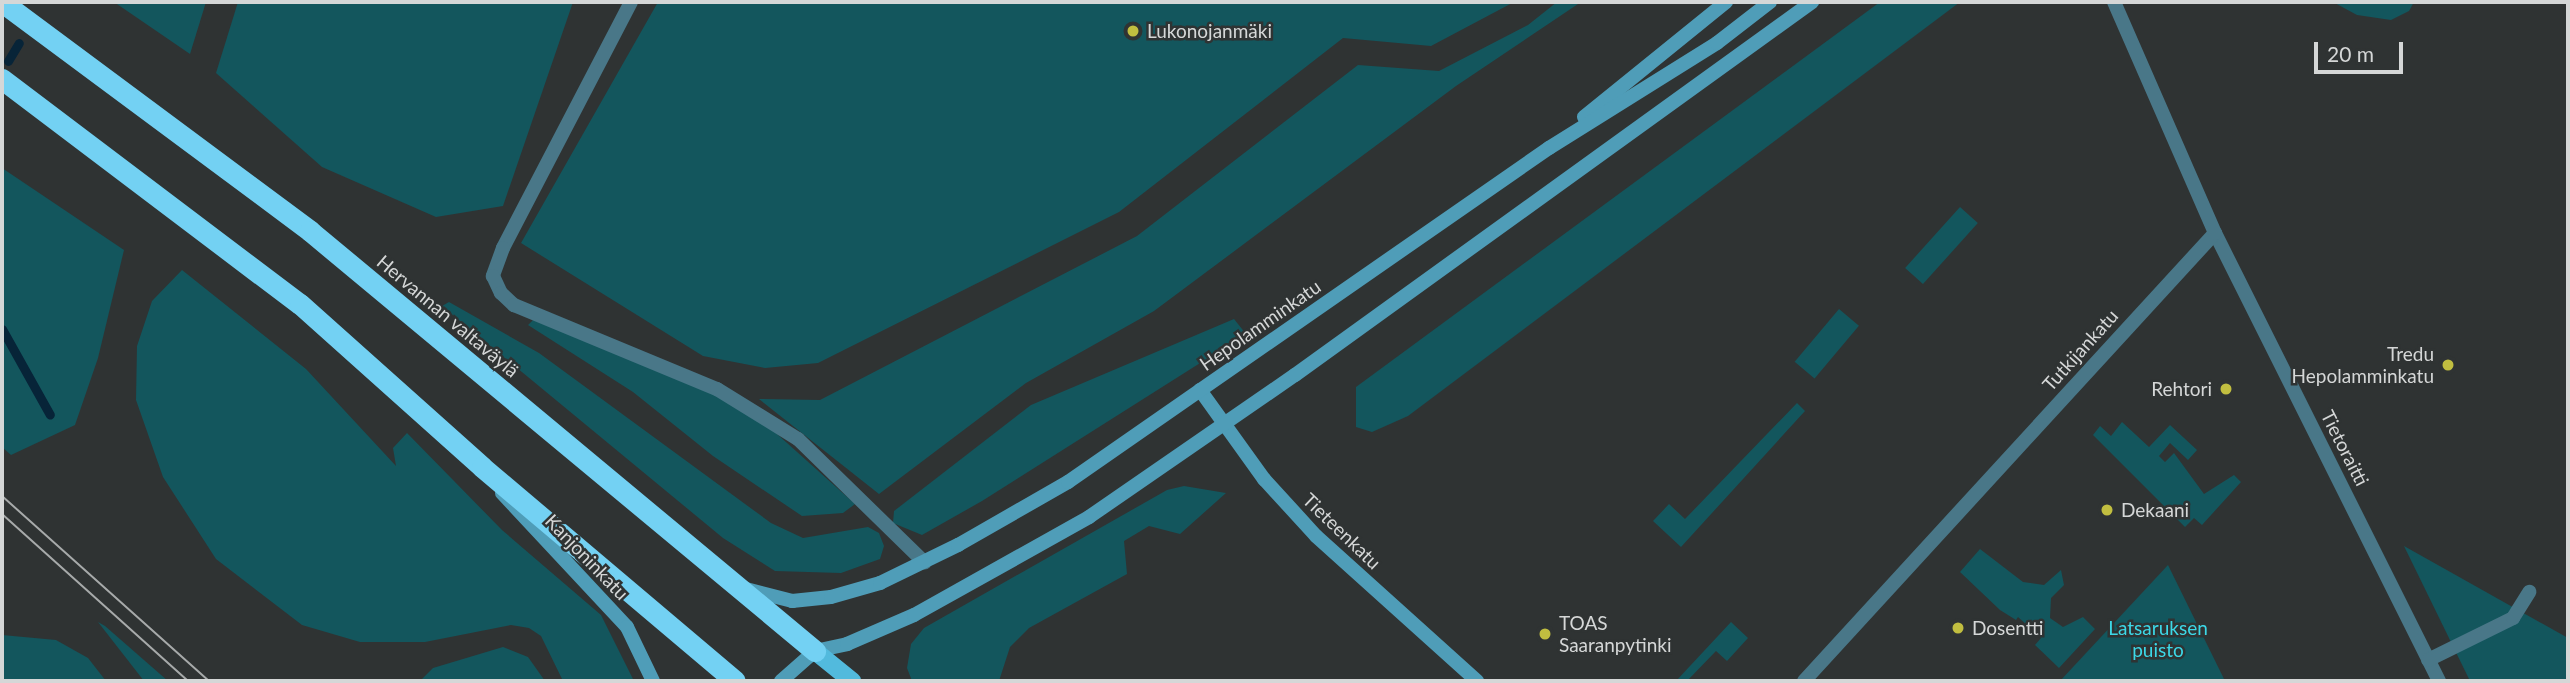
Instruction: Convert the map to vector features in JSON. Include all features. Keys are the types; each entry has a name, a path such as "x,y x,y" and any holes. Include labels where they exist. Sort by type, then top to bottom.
{"highway":[{"name":"Hervannan valtaväylä","path":"2,2 310,231 815,651"},
{"path":"2,79 300,304 482,467 735,681"}],"main road":[{"path":"1549,148 1726,2"},
{"name":"Hepolamminkatu","path":"741,588 792,601 831,597 880,583 925,563 1068,482 1549,148 1717,43 1770,2"},
{"path":"781,681 815,651 847,644 914,615 997,572 1089,517 1225,424 1812,2"},
{"name":"Tieteenkatu","path":"1200,390 1264,478 1316,536 1477,681"},
{"name":"Kanjoninkatu","path":"482,467 523,519 595,588 627,626 653,681"},
{"name":"Hervannan valtaväylä","path":"815,651 852,681"}],"street":[{"path":"631,2 503,248 493,276 501,293 514,305 717,389 798,439 925,563"},
{"path":"2113,2 2216,233"},
{"name":"Tietoraitti","path":"2216,233 2438,681"},
{"name":"Tutkijankatu","path":"1804,681 2216,233"},
{"path":"2428,660 2513,618 2529,592"}],"green space":[{"path":"114,2 206,2 190,54"},
{"path":"238,2 573,2 503,206 436,217 322,167 216,73"},
{"path":"658,2 1514,2 1431,46 1343,38 1119,212 818,363 765,368 703,356 521,243"},
{"path":"1557,2 1581,2 1456,86 1154,311 1026,383 879,494 759,399 820,400 1137,236 1358,65 1439,71 1528,25"},
{"path":"1880,2 1960,2 1408,416 1372,432 1356,427 1356,387"},
{"path":"2333,2 2414,2 2409,11 2391,20 2357,15"},
{"path":"2,168 124,250 98,358 75,425 11,455 2,447"},
{"path":"1960,207 1978,223 1923,284 1905,268"},
{"path":"182,270 306,369 396,466 393,448 407,433 502,530 601,615 634,681 563,681 541,636 529,628 511,625 425,642 360,642 302,625 216,559 163,477 136,400 137,346 152,301"},
{"path":"449,302 539,353 771,523 803,538 868,527 879,533 884,546 880,559 841,573 775,571 723,538 442,306"},
{"path":"1839,309 1859,326 1815,379 1795,362"},
{"path":"1234,319 1246,334 982,501 922,535 893,523 894,511 1031,405"},
{"path":"533,320 698,385 767,425 855,504 843,513 802,516 713,456 633,392 528,325"},
{"path":"1797,403 1805,411 1681,547 1653,521 1669,504 1685,519"},
{"path":"2122,422 2149,447 2170,425 2197,450 2188,460 2170,443 2159,456 2165,462 2174,453 2204,494 2234,475 2241,482 2202,525 2194,518 2185,527 2093,435 2100,426 2111,436"},
{"path":"1184,486 1226,493 1180,534 1149,526 1124,541 1127,574 1029,628 1010,647 999,681 912,681 907,668 911,644 924,628 1167,490"},
{"path":"2404,546 2568,638 2568,681 2470,681"},
{"path":"1980,549 2023,582 2044,585 2061,570 2064,585 2051,598 2050,618 2063,627 2083,617 2095,629 2059,668 2035,645 2041,638 2018,617 2016,620 2000,610 1960,572"},
{"name":"Latsaruksen puisto","path":"2168,565 2225,681 2060,681"},
{"path":"98,622 105,626 168,681 144,681"},
{"path":"1731,622 1748,638 1727,661 1716,651 1687,681 1676,681"},
{"path":"2,635 56,640 88,658 106,681 2,681"},
{"path":"503,647 528,657 545,681 420,681 433,668"}],"waterway":[{"path":"8,61 19,43"},
{"path":"2,329 50,415"}],"tram line":[{"path":"2,496 209,681"},
{"path":"2,514 188,681"}],"place":[{"name":"Lukonojanmäki","path":"1133,31"},
{"name":"Tredu Hepolamminkatu","path":"2448,365"},
{"name":"Rehtori","path":"2226,389"},
{"name":"Dekaani","path":"2107,510"},
{"name":"Dosentti","path":"1958,628"},
{"name":"TOAS Saaranpytinki","path":"1545,634"}]}
